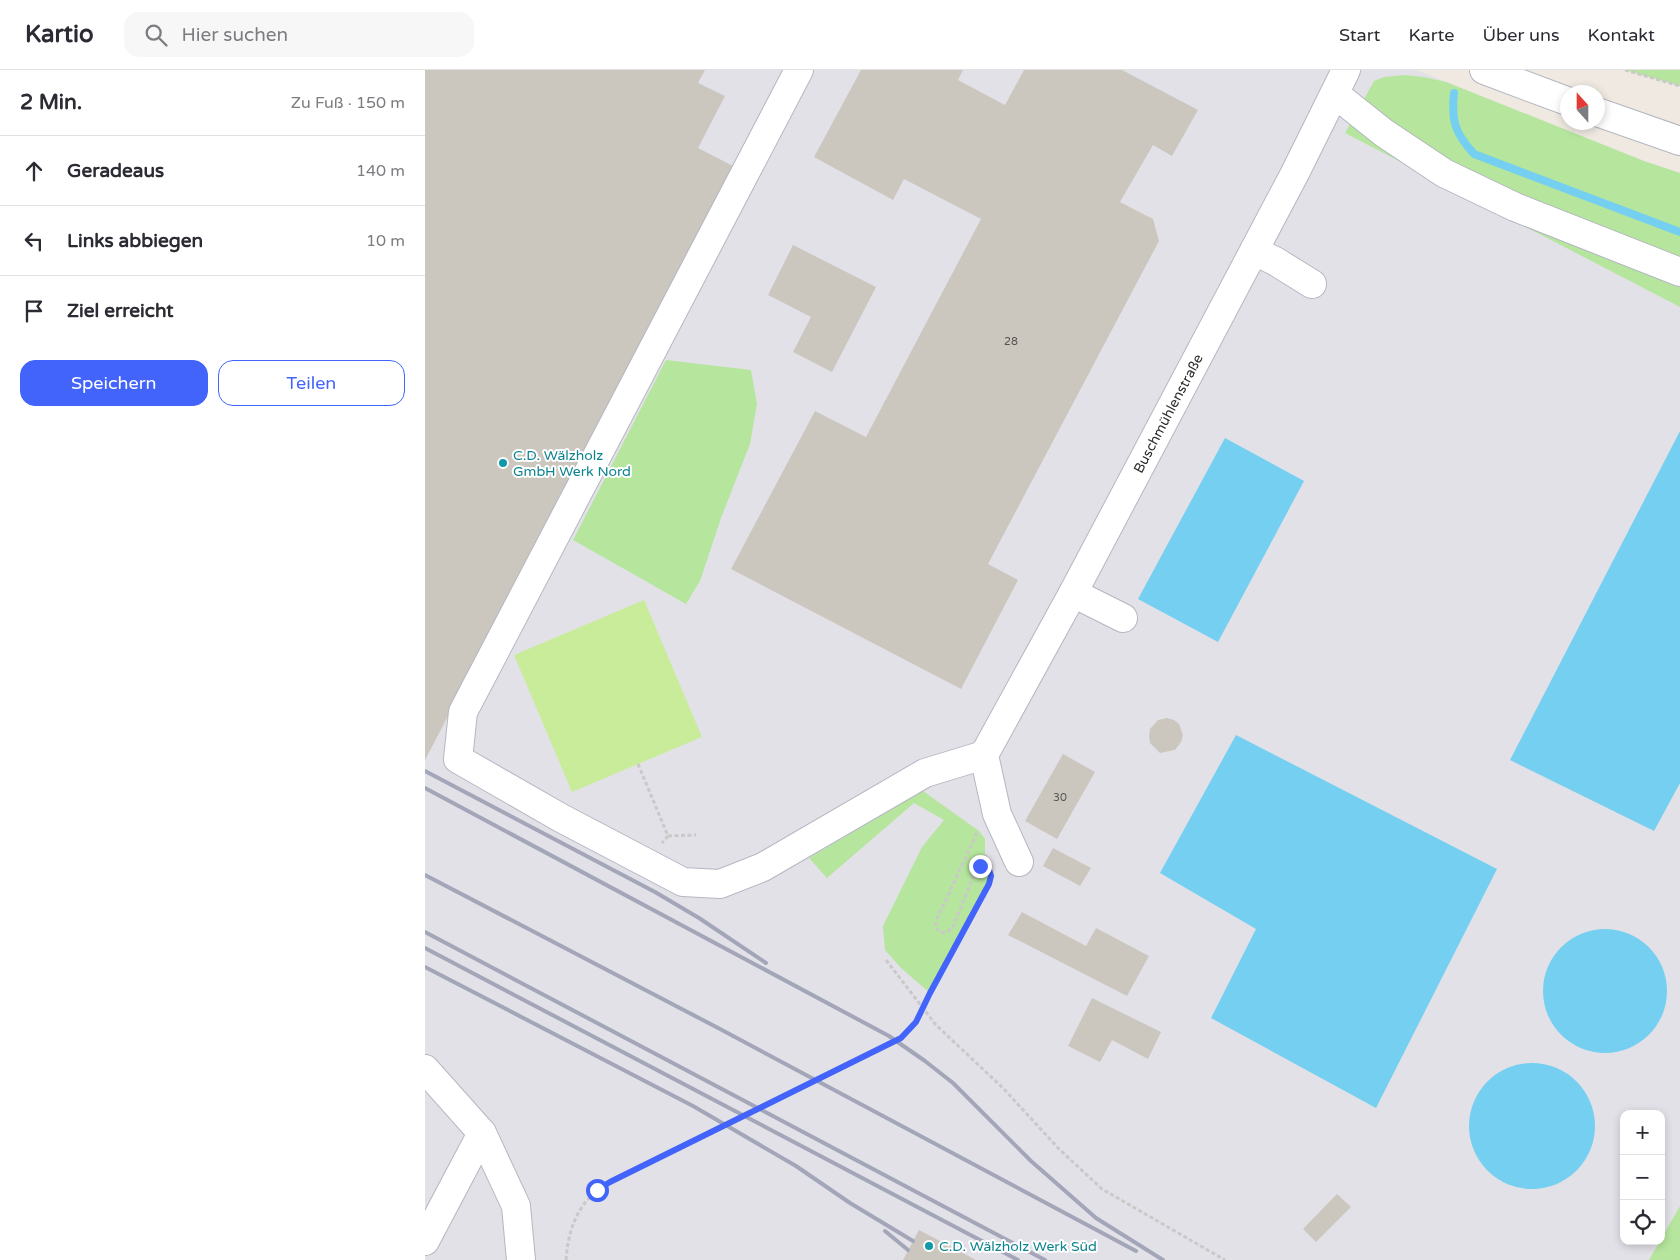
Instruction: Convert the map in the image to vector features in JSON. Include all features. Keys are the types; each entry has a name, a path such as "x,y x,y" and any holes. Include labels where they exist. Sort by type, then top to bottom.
{"street":[{"path":"799,70 463,712 458,759 561,818 683,882 720,884 763,867 925,773 983,755 997,814 1019,862"},
{"name":"Buschmühlenstraße","path":"983,755 1073,593 1254,250 1346,70"},
{"path":"1484,70 1560,98"},
{"path":"1335,94 1384,132 1444,174 1515,207 1680,272"},
{"path":"1605,115 1680,141"},
{"path":"1254,250 1312,284"},
{"path":"1073,593 1123,618"},
{"path":"425,1069 482,1133 516,1206 521,1260"},
{"path":"425,1241 482,1133"}],"path":[{"path":"1625,70 1680,86"},
{"path":"638,764 668,836"},
{"path":"565,1260 573,1222 580,1208 597,1190 901,1038 916,1022 989,884 991,876 988,867 985,865 980,866 975,872 953,927 949,932 939,932 936,921 979,831"},
{"path":"646,863 668,836 696,835"},
{"path":"886,960 937,1025 1003,1088 1059,1149 1102,1189 1225,1260"}],"shaded area":[{"path":"425,70 1417,70 1560,127 1560,130 1567,130 1644,161 1680,173 1680,1260 425,1260"}],"green space":[{"path":"1625,70 1680,70 1680,86"},
{"path":"1404,75 1446,82 1560,127 1560,130 1566,130 1644,161 1680,173 1680,307 1345,133 1374,81 1384,77"},
{"path":"666,360 751,370 757,404 750,444 721,518 700,581 686,604 573,540"},
{"path":"644,600 702,737 572,792 514,655"},
{"path":"923,791 979,831 985,839 985,865 988,867 991,876 930,993 901,968 885,950 883,926 922,847 944,820 914,803 827,878 809,858"},
{"path":"1680,1206 1680,1260 1649,1260 1658,1245 1665,1245 1665,1232"}],"water":[{"path":"1680,431 1680,783 1654,831 1510,760"},
{"path":"1225,438 1304,481 1218,642 1138,599"},
{"path":"1236,735 1497,869 1376,1108 1211,1018 1256,929 1160,873"},
{"path":"1605,929 1629,934 1649,947 1662,967 1667,991 1662,1015 1649,1035 1629,1048 1605,1053 1581,1048 1561,1035 1548,1015 1543,991 1548,967 1561,947 1581,934"},
{"path":"1532,1063 1556,1068 1576,1082 1590,1102 1595,1126 1590,1150 1576,1170 1556,1184 1532,1189 1508,1184 1488,1170 1474,1150 1469,1126 1474,1102 1488,1082 1508,1068"}],"building":[{"name":"C.D. Wälzholz GmbH Werk Nord","path":"425,70 705,70 698,83 725,96 698,148 735,167 425,760"},
{"path":"861,70 963,70 958,80 1005,105 1024,70 1122,70 1198,110 1172,156 1153,145 1120,202 1153,219 1159,241 988,564 1018,580 961,689 731,569 815,411 866,437 981,219 904,179 893,200 814,157"},
{"path":"793,245 876,287 832,372 793,352 811,317 768,295"},
{"path":"1167,718 1179,724 1183,735 1181,742 1175,750 1160,753 1150,743 1150,729 1158,720"},
{"path":"1063,754 1095,772 1057,839 1025,821"},
{"path":"1053,848 1091,868 1080,886 1043,866"},
{"path":"1022,912 1086,946 1096,928 1149,956 1127,996 1008,935"},
{"path":"1092,998 1161,1032 1148,1059 1112,1040 1100,1062 1068,1046"},
{"path":"1337,1194 1351,1207 1316,1242 1303,1229"},
{"name":"C.D. Wälzholz Werk Süd","path":"919,1230 976,1260 903,1260"}],"waterway":[{"path":"1454,93 1453,111 1456,126 1462,140 1474,154 1680,232"}],"railway":[{"path":"425,771 655,892 699,918 766,963"},
{"path":"425,788 889,1036 953,1083 1031,1161 1096,1218 1163,1260"},
{"path":"425,875 720,1029 1136,1251"},
{"path":"425,932 1045,1260"},
{"path":"425,948 1018,1260"},
{"path":"425,967 693,1106 796,1166 850,1203 913,1241"},
{"path":"885,1231 908,1250"}],"place":[{"name":"C.D. Wälzholz GmbH Werk Nord","path":"503,463"},
{"name":"C.D. Wälzholz Werk Süd","path":"929,1246"}],"route":[{"path":"597,1190 901,1038 916,1022 989,884 990,871 985,865 980,866"}]}
